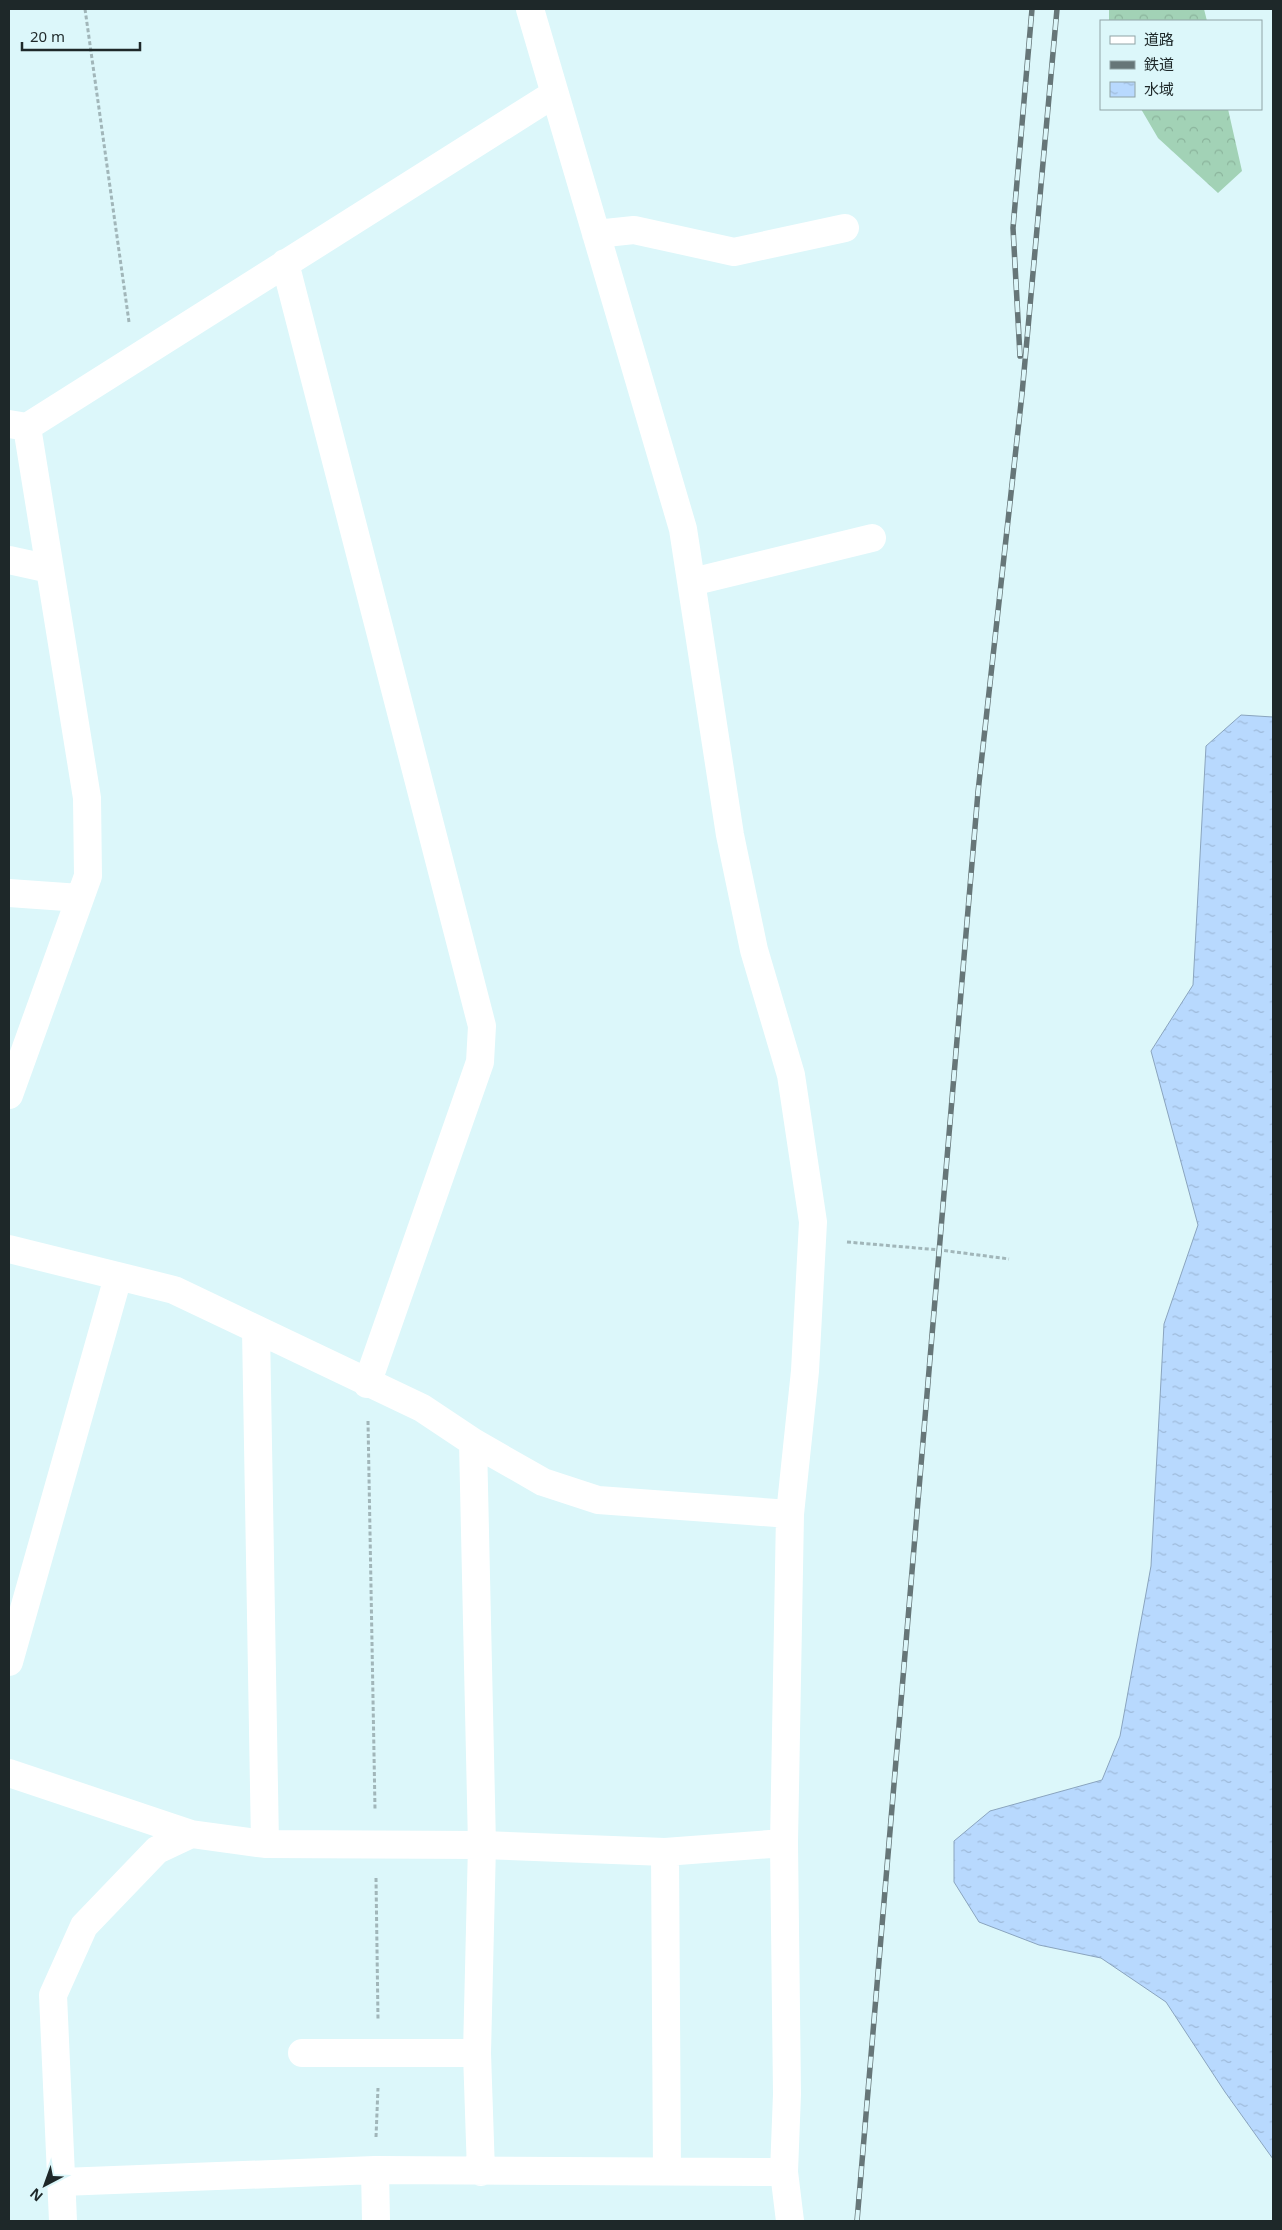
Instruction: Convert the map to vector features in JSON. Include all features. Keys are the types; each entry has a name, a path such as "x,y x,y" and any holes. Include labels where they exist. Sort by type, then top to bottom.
{"street":[{"path":"530,9 683,529 730,835 754,950 791,1076 812,1222 805,1371 790,1514 784,1843 787,2094 784,2172 790,2221"},
{"path":"9,1095 88,876 88,798 50,569 18,426 134,360 554,94"},
{"path":"596,234 634,230 734,252 845,228"},
{"path":"285,263 482,1026 480,1062 367,1384"},
{"path":"692,582 872,538"},
{"path":"9,560 50,569"},
{"path":"9,893 80,898"},
{"path":"9,1249 174,1290 367,1384 422,1408 473,1442 543,1482 598,1500 790,1514"},
{"path":"9,1662 118,1276"},
{"path":"256,1330 266,1844"},
{"path":"473,1442 482,1845 477,2053 481,2172"},
{"path":"9,1773 192,1834 266,1844 482,1845 665,1852 784,1843"},
{"path":"63,2221 53,1995 84,1926 157,1850 192,1834"},
{"path":"665,1852 667,2171"},
{"path":"302,2053 477,2053"},
{"path":"62,2182 375,2170 784,2172"},
{"path":"375,2170 376,2221"}],"path":[{"path":"85,9 134,360"},
{"path":"811,1238 940,1250 1008,1259"},
{"path":"367,1384 379,2054 375,2170"}],"green space":[{"path":"1109,9 1204,9 1207,20 1109,20"},
{"path":"1142,110 1228,110 1242,171 1218,193 1158,138"}],"water":[{"path":"1241,715 1273,717 1273,2159 1225,2092 1166,2002 1101,1958 1039,1945 979,1922 954,1882 954,1841 990,1811 1102,1780 1120,1736 1151,1566 1164,1324 1198,1225 1151,1051 1193,985 1206,746"}],"railway":[{"path":"1020,356 1013,228 1032,9"},
{"path":"857,2221 978,792 1022,394 1057,9"}]}
